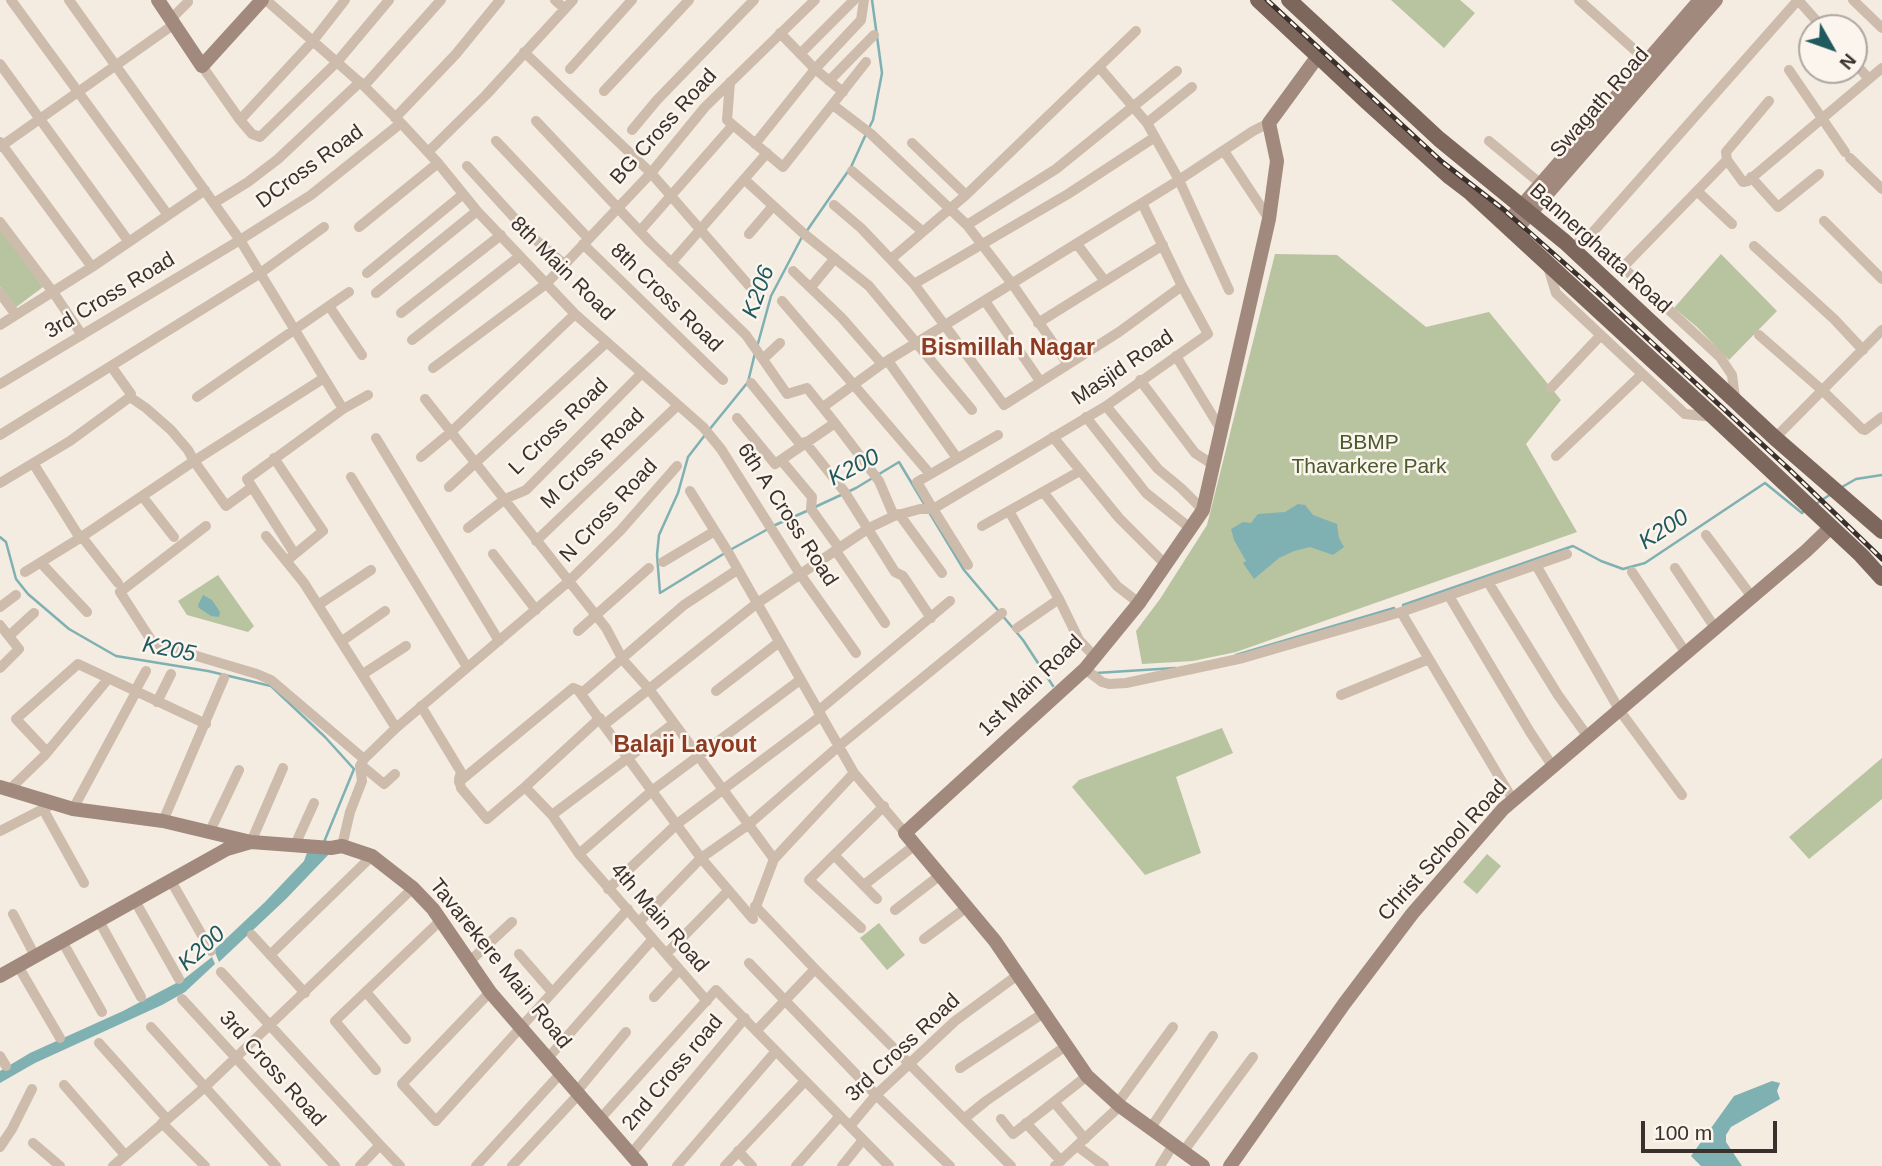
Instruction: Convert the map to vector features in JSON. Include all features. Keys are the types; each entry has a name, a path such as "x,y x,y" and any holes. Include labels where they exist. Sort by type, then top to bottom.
{"main road":[{"path":"1258,0 1689,393 1882,578"},
{"name":"Bannerghatta Road","path":"1289,0 1439,139 1565,242 1775,438 1882,531"},
{"path":"1318,56 1332,41"}],"street":[{"path":"11,0 168,215"},
{"path":"69,0 240,240 344,409"},
{"path":"158,0 240,120 252,134 260,137 337,62 389,0"},
{"path":"202,66 264,0"},
{"name":"8th Main Road","path":"264,0 362,84 428,152 462,195 575,314 677,405"},
{"path":"240,120 313,41 345,0"},
{"path":"214,203 278,159 362,84 441,0"},
{"name":"DCross Road","path":"240,240 310,195 398,121 500,0"},
{"path":"555,0 565,9"},
{"path":"428,152 486,95 573,0"},
{"path":"570,69 632,0"},
{"path":"604,91 689,0"},
{"path":"632,130 657,100 754,0"},
{"name":"BG Cross Road","path":"433,368 546,284 652,173 705,107 815,0"},
{"path":"800,54 854,0"},
{"path":"755,144 815,69 861,20 864,0"},
{"path":"1579,0 1647,61"},
{"name":"Swagath Road","path":"1526,210 1541,184 1572,157 1647,61 1700,0"},
{"name":"Swagath Road","path":"1510,228 1716,0"},
{"path":"1585,241 1798,0 1810,14"},
{"path":"1853,0 1882,28"},
{"path":"92,267 1,145 116,65 172,22 188,2"},
{"path":"891,259 966,195 1136,31"},
{"path":"779,33 829,82 843,92"},
{"path":"829,82 874,35"},
{"path":"524,52 652,173 759,298"},
{"path":"823,407 885,363 1269,123 1318,56"},
{"path":"730,82 727,120 783,167 866,62"},
{"path":"0,64 129,242"},
{"path":"1099,67 1147,123 1179,180 1229,290"},
{"path":"1769,101 1726,152 1727,160 1743,182 1748,181 1882,68"},
{"path":"1789,70 1847,155 1882,189"},
{"path":"967,225 1056,169 1177,71"},
{"path":"1147,123 1192,87"},
{"path":"833,105 871,134 967,225 1067,363"},
{"path":"536,121 671,263 746,335 787,394 807,388 879,481 896,515 942,573"},
{"name":"1st Main Road","path":"905,833 1090,663 1139,603 1203,510 1269,219 1277,161 1269,123"},
{"path":"640,231 733,125"},
{"path":"914,285 979,244 1068,194 1154,137"},
{"name":"8th Cross Road","path":"496,141 526,171 585,241 723,380"},
{"path":"1489,141 1541,184"},
{"path":"912,143 966,195"},
{"path":"1224,151 1269,219"},
{"path":"671,263 767,153"},
{"path":"1624,266 1727,160"},
{"path":"359,227 438,163"},
{"path":"467,166 529,234 564,264"},
{"path":"852,171 922,230"},
{"path":"1751,177 1778,206 1819,174"},
{"path":"745,180 805,235 869,286 972,410"},
{"path":"0,325 92,267 205,190"},
{"path":"1697,191 1732,224"},
{"path":"367,273 462,195"},
{"name":"Masjid Road","path":"933,509 1106,406 1208,334 1142,203"},
{"path":"834,205 862,228 914,285 1004,405 1119,332 1182,286"},
{"path":"749,234 773,206"},
{"path":"376,292 477,211"},
{"path":"1824,221 1882,279"},
{"path":"0,222 82,335"},
{"path":"0,435 259,274 324,227"},
{"path":"401,313 501,235"},
{"name":"3rd Cross Road","path":"0,384 240,240"},
{"path":"1565,242 1585,241 1603,249 1624,266 1720,357 1732,375 1735,398"},
{"path":"1077,244 1104,280"},
{"path":"1038,323 1163,245"},
{"path":"1754,246 1834,319 1863,350"},
{"path":"412,340 520,256"},
{"path":"811,287 835,258"},
{"path":"1547,263 1556,293 1685,414 1714,417"},
{"path":"793,271 885,363 957,458"},
{"path":"197,397 349,292"},
{"path":"0,293 16,315"},
{"path":"782,301 930,474"},
{"path":"985,301 1040,381"},
{"path":"329,306 362,355"},
{"path":"421,457 575,314"},
{"path":"1775,438 1882,330"},
{"path":"1551,388 1601,335"},
{"path":"1759,335 1862,429 1866,430 1882,417"},
{"path":"449,487 607,342"},
{"path":"763,359 780,343"},
{"path":"1176,356 1220,428"},
{"path":"111,366 131,394 130,397 171,430 188,450 226,506 252,487"},
{"name":"L Cross Road","path":"468,528 505,499 526,490 641,374"},
{"path":"1556,456 1642,374"},
{"path":"25,572 324,379"},
{"path":"1140,380 1195,453 1212,464"},
{"path":"751,383 844,491 895,572 903,576 931,618"},
{"path":"368,395 344,409 247,479 318,605 396,728"},
{"path":"0,483 70,441 130,397"},
{"path":"425,399 606,628 623,660 649,690 774,859"},
{"name":"M Cross Road","path":"536,541 677,405"},
{"name":"6th A Cross Road","path":"677,405 702,427 721,449 800,574 856,653"},
{"path":"1106,406 1158,469 1203,510"},
{"path":"1086,417 1146,493 1190,528"},
{"path":"737,418 775,464 835,423"},
{"path":"968,565 917,482 998,435"},
{"path":"1053,437 1119,518 1165,564"},
{"path":"376,438 499,641"},
{"path":"274,458 323,531 290,557"},
{"path":"781,460 811,497 811,509 885,623"},
{"path":"33,463 81,537 117,583"},
{"name":"N Cross Road","path":"568,582 620,531 677,466"},
{"path":"982,526 1080,471"},
{"path":"351,477 467,667"},
{"path":"690,491 854,773 967,907 1019,974 1087,1076 1118,1105 1203,1166"},
{"path":"1044,493 1103,569 1139,603"},
{"path":"142,496 174,537"},
{"path":"421,706 461,772 459,782 467,796 487,819 602,721 649,690 756,604 869,528 896,515 933,509"},
{"path":"1009,511 1102,682 1126,683 1243,659 1401,612 1567,554"},
{"path":"206,526 120,592 153,643 271,680 384,784 395,774"},
{"name":"Christ School Road","path":"1230,1166 1344,1004 1412,914 1513,800 1620,711 1831,527"},
{"path":"663,562 715,531"},
{"path":"1706,535 1752,597"},
{"path":"266,536 290,557"},
{"path":"494,554 536,610"},
{"path":"41,563 87,612"},
{"path":"1536,565 1620,711 1682,795"},
{"path":"578,631 649,568"},
{"path":"1675,568 1715,628"},
{"path":"318,605 371,570"},
{"path":"459,782 573,688 583,692 684,605 737,570"},
{"path":"1632,572 1686,653"},
{"path":"336,847 362,781 362,763 421,706 568,582"},
{"path":"1488,582 1588,737"},
{"path":"0,607 16,594"},
{"path":"1449,596 1530,733 1553,766"},
{"path":"1017,628 1059,599"},
{"path":"608,889 677,824 819,714 950,601"},
{"path":"341,641 385,611"},
{"path":"1401,612 1513,800"},
{"path":"9,636 34,613"},
{"path":"639,922 701,858 748,825 1002,613"},
{"path":"0,625 19,649 0,668"},
{"path":"716,691 778,643"},
{"path":"363,674 406,646"},
{"path":"1341,695 1429,659"},
{"path":"47,752 16,719 78,664 206,724"},
{"path":"73,809 146,671"},
{"path":"157,702 171,674"},
{"path":"163,821 224,678"},
{"path":"108,679 47,752 4,788 48,807 163,821 251,842"},
{"path":"579,854 653,790 800,680"},
{"path":"578,690 701,858 753,919 755,906 774,859 854,773"},
{"path":"552,815 673,724"},
{"path":"251,842 283,768"},
{"path":"210,831 239,770"},
{"name":"4th Main Road","path":"526,786 552,815 579,854 678,971 707,1001 716,990 889,1166"},
{"path":"302,846 314,803"},
{"path":"0,831 48,807"},
{"path":"48,807 83,883"},
{"path":"861,928 809,880 884,807"},
{"path":"0,976 227,849 251,842"},
{"name":"Tavarekere Main Road","path":"251,842 336,847 372,856 413,888 441,920 490,992 641,1166"},
{"path":"864,885 915,845"},
{"path":"834,855 877,899"},
{"path":"270,955 372,856"},
{"path":"895,910 939,876"},
{"path":"171,881 211,951"},
{"path":"113,1166 205,1087 413,888"},
{"path":"666,954 728,891"},
{"path":"135,901 179,979"},
{"path":"755,906 1011,1166"},
{"path":"924,939 967,907"},
{"path":"490,992 402,1084 436,1121 628,909"},
{"path":"13,914 35,956"},
{"path":"376,1070 335,1021 441,920"},
{"path":"99,921 141,997"},
{"path":"470,961 512,922"},
{"path":"252,936 305,993"},
{"path":"548,1058 652,940"},
{"path":"62,942 102,1012"},
{"path":"519,954 552,992"},
{"path":"750,963 876,1096 950,1166"},
{"path":"18,966 60,1038"},
{"path":"757,1030 815,969"},
{"path":"654,997 678,971"},
{"path":"221,972 400,1166"},
{"name":"3rd Cross Road","path":"849,1126 876,1096 955,1021 1019,974"},
{"path":"366,992 406,1039"},
{"name":"3rd Cross Road","path":"182,999 335,1166"},
{"path":"600,1119 707,1001"},
{"path":"960,1068 1045,1012"},
{"name":"2nd Cross road","path":"631,1154 746,1018"},
{"path":"151,1027 275,1166"},
{"path":"1026,1123 1058,1164 1118,1105 1173,1027"},
{"path":"512,1166 578,1093 625,1032"},
{"path":"1150,1129 1213,1036"},
{"path":"99,1042 205,1166"},
{"path":"965,1118 1066,1046"},
{"path":"677,1166 776,1051"},
{"path":"0,1056 6,1066"},
{"path":"1160,1166 1178,1149 1253,1057"},
{"path":"477,1166 561,1073"},
{"path":"1001,1119 1013,1134 1087,1076"},
{"path":"725,1166 805,1081"},
{"path":"64,1085 125,1155"},
{"path":"0,1147 32,1088"},
{"path":"1055,1102 1081,1142 1104,1166"},
{"path":"796,1166 839,1117"},
{"path":"842,1166 862,1141"},
{"path":"33,1143 60,1166"},
{"path":"360,1166 380,1146"},
{"path":"738,1151 752,1166"}],"green space":[{"path":"1391,0 1460,0 1475,13 1444,48"},
{"path":"0,227 43,287 15,308 0,287"},
{"name":"BBMP Thavarkere Park","path":"1275,254 1337,255 1426,327 1489,312 1561,400 1526,444 1577,532 1236,652 1193,661 1142,664 1136,631 1160,599 1207,525"},
{"path":"1721,254 1777,311 1729,360 1674,308"},
{"path":"218,575 254,626 248,632 187,615 178,601"},
{"path":"1222,728 1233,753 1176,777 1201,853 1145,875 1072,787 1079,780"},
{"path":"1882,758 1882,799 1809,859 1789,837"},
{"path":"1487,854 1501,866 1477,894 1463,882"},
{"path":"879,923 905,955 887,970 860,938"}],"water":[{"path":"1298,504 1305,505 1313,515 1337,524 1339,538 1344,547 1333,555 1310,547 1294,551 1279,558 1254,579 1243,563 1246,561 1231,529 1243,522 1251,523 1258,514 1285,512"},
{"path":"203,595 212,600 220,612 219,617 211,616 199,608"},
{"path":"308,850 330,853 219,962 214,950 304,861"},
{"path":"212,957 215,964 185,992 35,1063 0,1083 0,1071 30,1053 123,1011 184,979"},
{"path":"1772,1081 1780,1083 1777,1091 1780,1099 1731,1127 1726,1135 1726,1142 1742,1166 1701,1166 1691,1156 1734,1096"}],"waterway":[{"name":"K206","path":"869,128 882,73 872,0"},
{"name":"K206","path":"806,232 851,167 866,134"},
{"name":"K206","path":"757,347 771,296 802,237"},
{"name":"K206","path":"709,430 748,382 755,353"},
{"name":"K206","path":"705,435 688,457 678,493 659,535 657,555 660,593 725,553"},
{"name":"K200","path":"815,507 856,488 899,462 926,507"},
{"name":"K200","path":"1842,487 1856,479 1882,475"},
{"name":"K200","path":"1403,605 1573,546 1623,569 1645,563 1765,483 1802,513 1804,511"},
{"name":"K200","path":"1816,504 1831,494"},
{"name":"K200","path":"773,526 809,510"},
{"name":"K200","path":"929,512 964,570 1023,640 1053,686"},
{"name":"K200","path":"730,550 768,529"},
{"name":"K205","path":"0,537 6,542 16,579 28,594 69,629 116,656 208,671 271,686 325,737 354,769 324,842"},
{"name":"K200","path":"1236,655 1394,608"},
{"name":"K200","path":"1096,673 1175,668"}],"railway":[{"path":"1267,0 1441,161 1503,209 1599,294 1882,559"}],"district":[{"name":"Bismillah Nagar","path":"1008,349"},
{"name":"Balaji Layout","path":"685,746"}]}
